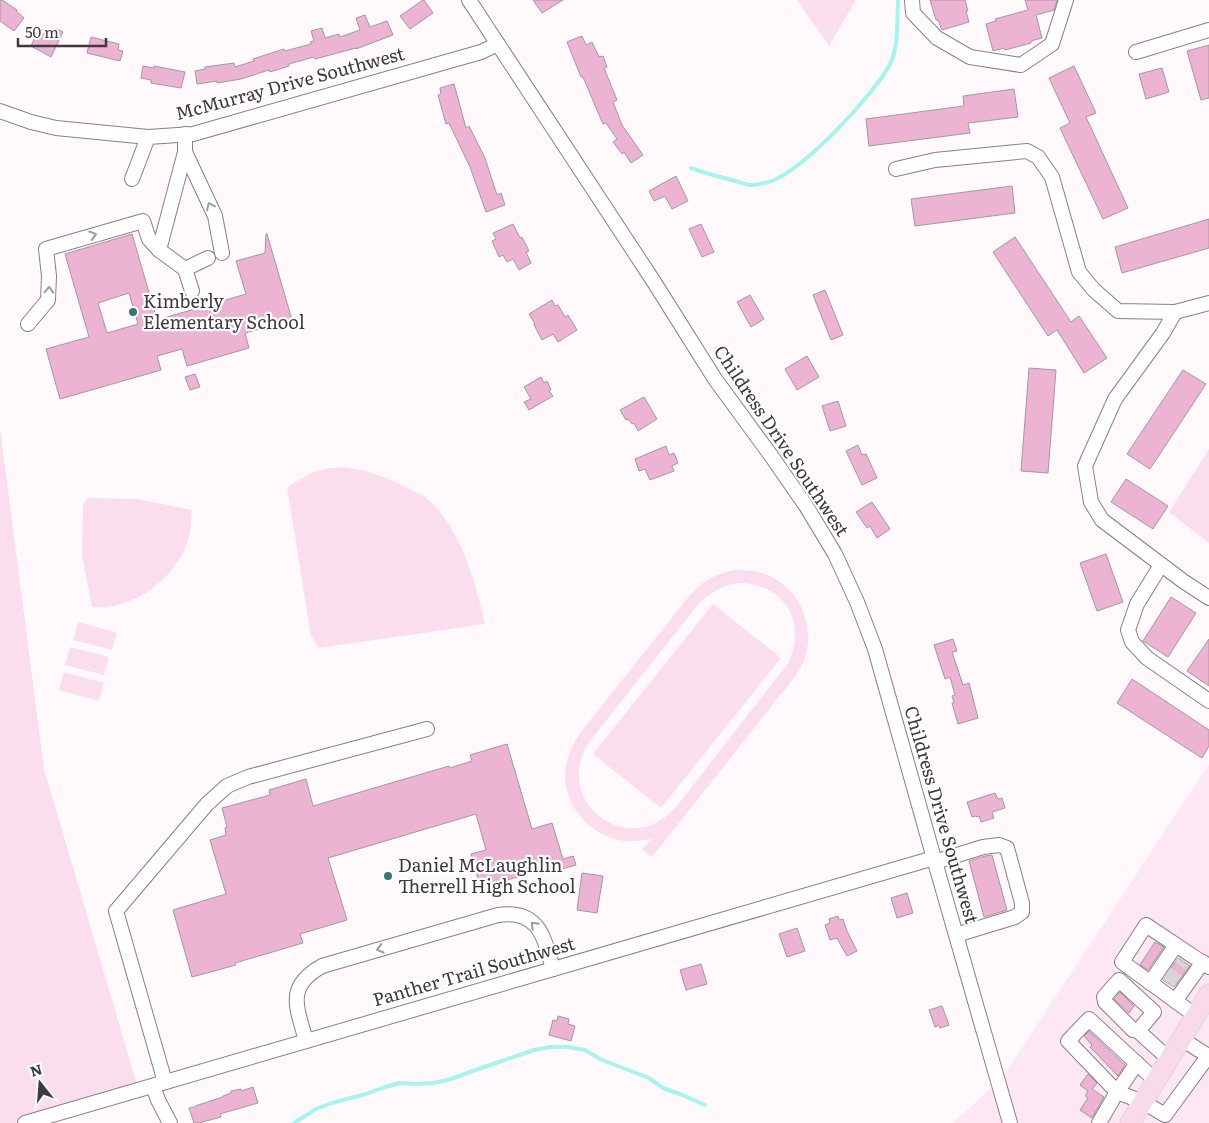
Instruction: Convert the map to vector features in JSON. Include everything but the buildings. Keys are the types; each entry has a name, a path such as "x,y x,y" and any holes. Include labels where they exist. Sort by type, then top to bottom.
{"main road":[{"path":"1130,1123 1209,994"}],"street":[{"name":"Childress Drive Southwest","path":"469,0 654,282 715,379 801,498 835,554 857,602 875,649 1010,1123"},
{"path":"912,0 913,13 937,38 970,57 1021,65 1052,44 1066,0"},
{"path":"1136,52 1209,30"},
{"name":"McMurray Drive Southwest","path":"0,111 31,122 56,128 148,137 193,134 481,52 498,44"},
{"path":"159,250 185,152 185,134"},
{"path":"132,179 148,137"},
{"path":"896,169 935,160 1027,151 1038,157 1052,177 1079,272 1094,290 1118,311 1175,312 1209,303"},
{"path":"185,152 215,216 222,253"},
{"path":"28,324 48,300 49,276 46,249 144,221 149,239 159,250 185,270 192,291"},
{"path":"185,270 208,258"},
{"path":"1175,312 1163,333 1114,399 1085,466 1091,502 1102,520 1161,565 1209,598"},
{"path":"1161,565 1137,604 1128,630 1132,642 1147,658 1209,700"},
{"path":"170,1123 158,1100 159,1084 116,911 207,804 227,786 248,777 427,729"},
{"name":"Panther Trail Southwest","path":"25,1123 934,860 983,847 999,845 1007,848 1022,904 1022,912 1015,917 956,935"},
{"path":"306,1041 296,998 300,984 312,972 322,966 506,914 530,920 539,929 544,938 553,969"},
{"path":"1175,1001 1206,964 1183,953 1146,925 1122,962 1150,983 1165,987 1175,1001 1196,1016"},
{"path":"1150,983 1183,953"},
{"path":"1156,1081 1089,1019 1068,1042 1117,1092 1143,1102 1162,1119 1208,1055 1182,1039"},
{"path":"1138,1031 1170,1059"},
{"path":"1098,1123 1137,1063"}],"shaded area":[{"path":"797,0 856,0 829,46"},
{"path":"0,428 44,769 138,1088 22,1123 0,1123"},
{"path":"1209,449 1209,543 1169,512"},
{"path":"329,468 354,469 379,475 415,491 432,503 443,515 460,544 477,592 485,624 319,648 311,636 287,487 311,473"},
{"path":"88,498 137,499 192,510 189,537 184,550 168,574 147,592 121,604 108,607 92,607 82,555 83,504"},
{"path":"745,570 762,573 774,578 793,594 805,616 808,629 805,657 794,678 652,857 642,849 651,839 624,841 611,838 589,826 581,817 568,795 565,770 567,760 580,733 690,595 710,578 728,572","holes":["737,583 767,589 778,597 787,606 793,618 794,646 789,662 676,807 667,815 658,822 644,827 629,828 603,819 592,810 584,798 580,785 580,762 590,741 700,602 713,592 726,586"]},
{"path":"713,604 781,658 661,808 593,754"},
{"path":"78,622 117,633 112,650 73,640"},
{"path":"70,647 109,657 104,675 65,665"},
{"path":"64,672 104,683 99,701 59,690"},
{"path":"1209,764 1209,1123 953,1123 1002,1078"}],"waterway":[{"path":"691,168 749,185 765,183 779,177 815,151 852,114 890,64 895,50 898,0"},
{"path":"294,1123 316,1109 382,1088 399,1083 434,1083 451,1079 534,1050 551,1047 585,1050 600,1059 649,1078 663,1088 705,1105"}],"tunnel":[{"path":"1168,983 1183,962"}],"place":[{"name":"Kimberly Elementary School","path":"133,312"},
{"name":"Daniel McLaughlin Therrell High School","path":"388,876"}]}
